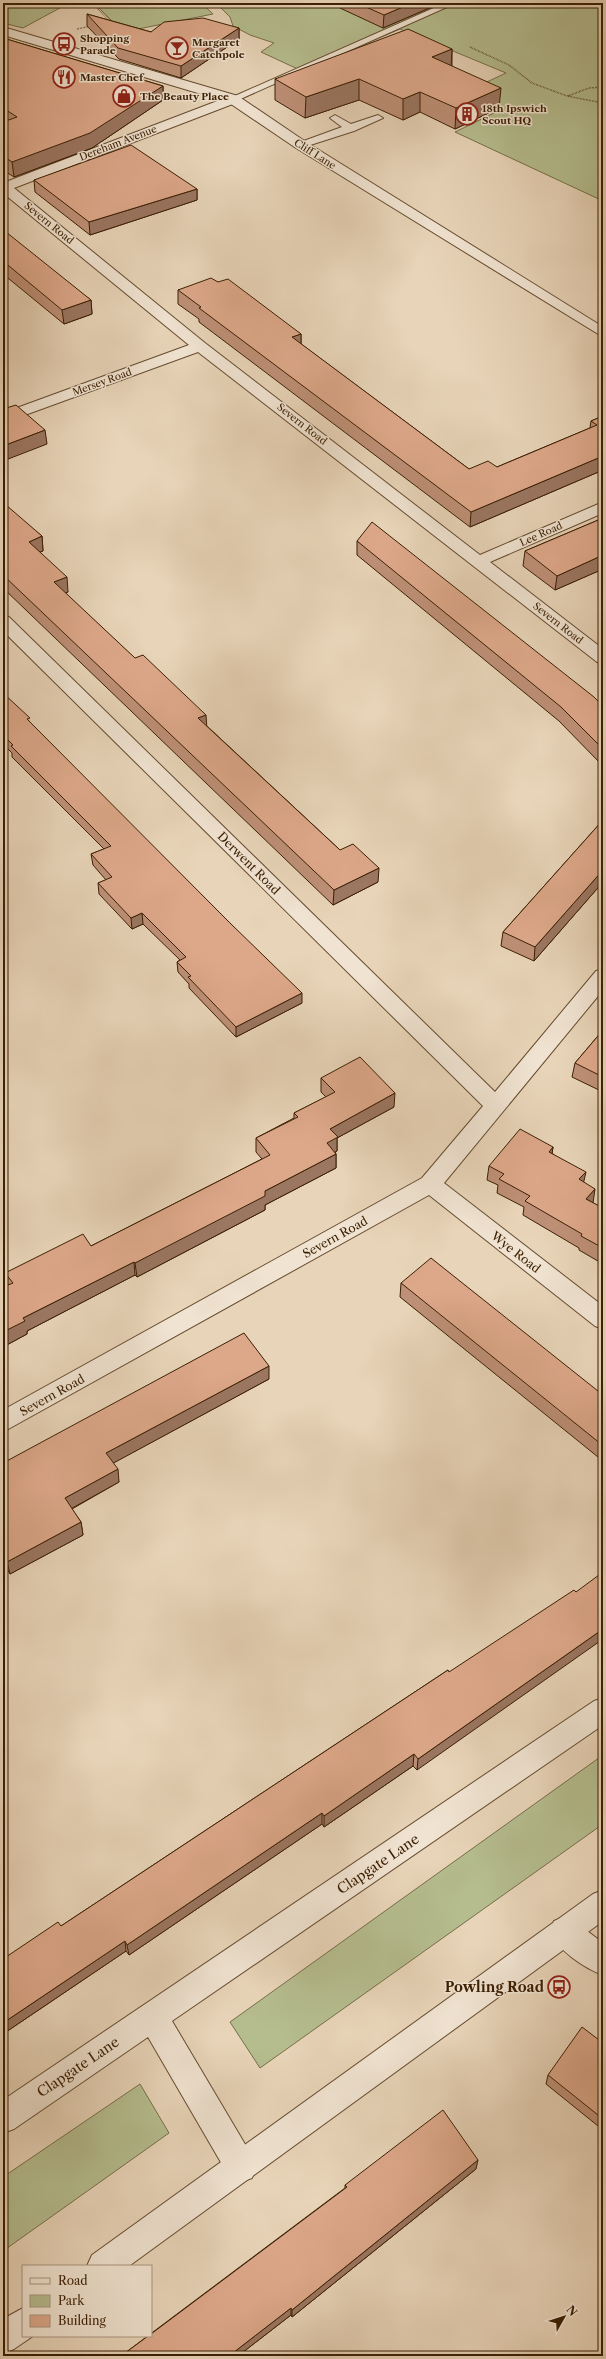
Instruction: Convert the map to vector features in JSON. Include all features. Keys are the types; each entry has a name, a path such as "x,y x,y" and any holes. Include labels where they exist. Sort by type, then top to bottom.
{"street":[{"name":"Cliff Lane","path":"3,31 232,99 301,145 603,333"},
{"name":"Dereham Avenue","path":"4,187 232,99"},
{"name":"Severn Road","path":"4,187 200,346 603,658"},
{"name":"Mersey Road","path":"3,418 200,346"},
{"name":"Lee Road","path":"479,561 603,507"},
{"name":"Derwent Road","path":"3,621 495,1105"},
{"name":"Severn Road","path":"3,1422 430,1184 603,976"},
{"name":"Wye Road","path":"430,1184 603,1319"},
{"name":"Clapgate Lane","path":"3,2118 154,2017 603,1710"},
{"path":"104,2265 603,1904"},
{"path":"564,1931 603,1961"},
{"path":"154,2017 241,2167"},
{"path":"3,2338 22,2325"}],"lane":[{"path":"232,99 452,3"},
{"path":"335,118 351,129"},
{"path":"301,145 351,129 378,118"}],"path":[{"path":"92,3 115,26"},
{"path":"596,3 603,5"},
{"path":"470,47 509,65 532,83 567,96 603,103"},
{"path":"567,96 589,88 603,87"}],"green space":[{"path":"3,3 69,3 23,28 3,23"},
{"path":"94,3 201,3 213,14 123,32"},
{"path":"216,3 603,3 603,201 455,132 504,108 482,98 474,88 506,73 400,29 302,71 261,52 274,43 250,35 233,26 230,17"},
{"path":"603,1755 603,1824 260,2068 230,2022"},
{"path":"140,2084 169,2133 3,2251 3,2177"}],"building":[{"path":"357,3 412,3 384,15"},
{"path":"87,14 151,32 164,22 203,18 239,28 181,66 118,48"},
{"path":"408,29 452,49 432,57 501,88 456,108 420,92 403,99 359,79 306,97 275,79"},
{"path":"3,38 163,86 90,133 12,162 3,156 3,122 17,117 3,108"},
{"path":"131,145 197,189 89,222 34,180"},
{"path":"6,232 91,300 62,310 3,261 3,236"},
{"path":"211,278 218,282 228,279 301,334 292,337 469,469 488,461 497,467 597,425 591,421 603,416 603,456 471,512 199,308 201,307 178,290"},
{"path":"16,405 45,430 3,446 3,409"},
{"path":"6,505 42,536 29,542 67,577 54,582 135,658 143,655 206,715 198,718 340,850 353,844 379,868 334,890 3,575 3,506"},
{"path":"603,518 603,555 557,576 525,551"},
{"path":"372,522 594,697 603,706 603,749 561,707 357,541"},
{"path":"3,693 30,718 27,719 230,923 302,993 236,1027 188,977 191,976 177,962 186,957 142,913 131,918 98,883 112,877 91,854 111,846 11,746 13,745 3,735"},
{"path":"603,820 603,870 535,947 503,932"},
{"path":"603,1030 603,1077 575,1063"},
{"path":"360,1057 395,1093 330,1129 338,1137 327,1143 336,1154 265,1191 265,1196 135,1263 134,1262 23,1318 25,1321 3,1332 3,1287 13,1283 5,1273 83,1234 91,1246 270,1155 256,1138 298,1117 294,1113 335,1092 321,1078"},
{"path":"520,1129 553,1147 549,1152 586,1172 579,1179 595,1189 586,1199 603,1208 603,1248 525,1201 530,1196 499,1179 504,1174 489,1166"},
{"path":"431,1258 603,1395 603,1442 601,1444 401,1283"},
{"path":"244,1333 269,1366 106,1453 118,1469 65,1498 81,1522 7,1562 3,1555 3,1463"},
{"path":"603,1572 603,1629 418,1759 414,1754 324,1816 322,1813 127,1945 125,1941 3,2023 3,1959 58,1922 61,1926 448,1670 449,1672 574,1590 576,1592"},
{"path":"582,2027 603,2043 603,2119 548,2075"},
{"path":"443,2110 478,2160 292,2310 291,2308 229,2356 121,2356 147,2337 152,2337 152,2333 347,2187 345,2185"}],"place":[{"name":"Shopping Parade","path":"64,44"},
{"name":"Margaret Catchpole","path":"177,48"},
{"name":"Master Chef","path":"64,77"},
{"name":"The Beauty Place","path":"124,96"},
{"name":"18th Ipswich Scout HQ","path":"467,114"},
{"name":"Powling Road","path":"559,1987"}]}
